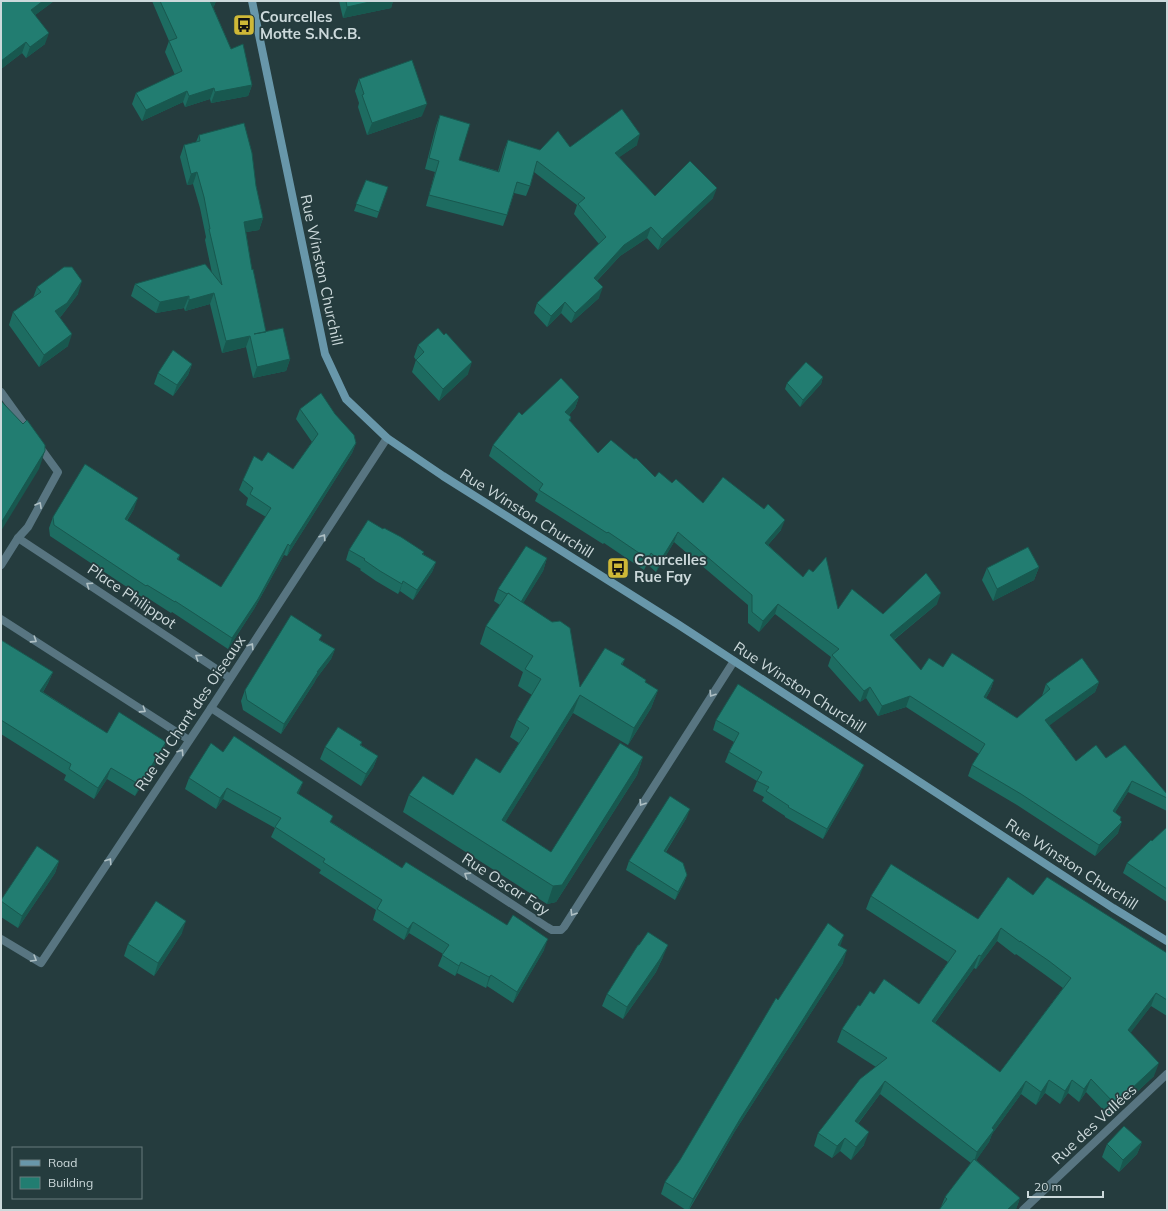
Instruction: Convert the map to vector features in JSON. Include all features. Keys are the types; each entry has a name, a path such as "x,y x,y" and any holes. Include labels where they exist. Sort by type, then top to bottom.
{"main road":[{"name":"Rue Winston Churchill","path":"252,1 325,354 346,399 387,438 449,480 734,661 1113,908 1167,940"}],"street":[{"path":"1,392 58,472 28,527 18,538 1,565"},
{"name":"Rue du Chant des Oiseaux","path":"1,939 41,963 190,740 387,438"},
{"name":"Place Philippot","path":"18,538 230,678"},
{"path":"1,620 190,740"},
{"name":"Rue Oscar Fay","path":"211,708 547,927 552,930 561,930 734,661"},
{"name":"Rue des Vallées","path":"1023,1210 1167,1074"}],"building":[{"path":"1,1 43,1 31,10 49,33 30,47 26,42 1,61"},
{"path":"160,1 210,1 231,49 243,44 252,85 215,92 214,88 189,96 187,91 146,110 136,93 182,71 169,41 177,38"},
{"path":"346,1 374,1 347,7"},
{"path":"412,60 427,104 372,123 362,95 364,94 359,79"},
{"path":"622,109 640,134 615,153 655,196 690,161 717,188 662,239 651,227 624,245 594,278 603,287 575,313 565,302 551,316 537,303 606,237 578,204 585,198 537,161 530,186 517,182 507,215 429,195 439,161 429,158 440,115 470,124 459,160 499,172 508,140 540,150 558,131 570,147"},
{"path":"244,123 252,153 256,186 263,218 244,222 252,270 253,269 266,332 283,328 290,359 257,367 250,336 226,341 214,293 189,300 189,296 160,302 135,284 205,264 222,285 209,229 204,197 197,172 191,174 184,145 200,141 199,135"},
{"path":"366,180 388,187 379,212 356,204"},
{"path":"64,267 72,267 82,281 67,303 55,311 72,334 44,355 13,312 41,292 37,287"},
{"path":"438,328 444,335 446,333 472,362 443,389 416,360 424,352 418,345"},
{"path":"173,350 192,364 177,385 158,373"},
{"path":"806,362 823,377 803,400 787,383"},
{"path":"561,378 579,397 565,412 571,417 569,420 598,453 611,440 634,459 636,458 655,477 659,472 672,483 676,479 703,503 723,477 764,509 768,504 785,520 765,543 803,577 809,569 813,572 826,557 838,609 852,589 883,614 926,573 941,593 890,635 921,670 929,658 943,667 952,653 994,680 984,697 1017,718 1050,689 1046,684 1082,658 1099,682 1045,720 1076,761 1096,745 1106,758 1125,745 1167,794 1167,798 1132,781 1113,811 1121,817 1120,820 1122,822 1099,845 1021,794 972,765 985,744 910,696 882,706 870,687 864,691 832,655 839,649 778,604 763,621 752,612 752,595 678,532 660,561 651,553 648,559 608,532 607,533 539,490 543,484 493,445 519,412 522,415"},
{"path":"321,393 335,414 354,435 356,443 290,546 288,544 258,599 232,638 175,601 147,585 146,586 54,525 53,517 85,464 138,498 125,519 180,555 177,559 221,587 271,508 250,494 253,488 243,480 254,456 262,461 268,452 293,469 318,434 300,409"},
{"path":"1,401 23,424 27,420 45,445 45,451 1,523"},
{"path":"368,520 401,537 424,552 422,554 436,562 417,590 403,581 402,584 349,550"},
{"path":"526,546 547,558 521,602 508,593 507,594 498,589"},
{"path":"1028,547 1039,567 997,589 987,568"},
{"path":"508,593 552,622 560,621 570,628 580,687 605,648 625,659 621,664 646,680 645,682 658,690 634,728 580,695 502,820 551,852 620,743 643,757 562,885 553,886 409,795 423,776 453,795 476,758 500,773 529,728 517,720 541,679 525,669 533,656 486,626"},
{"path":"291,615 322,635 319,640 335,649 317,672 284,724 247,700 245,690"},
{"path":"1,640 53,672 40,691 107,733 119,712 166,742 140,785 111,768 98,788 69,769 71,764 1,720"},
{"path":"738,684 864,765 827,829 788,807 789,806 766,791 769,787 757,781 762,772 729,752 739,733 716,720"},
{"path":"338,727 362,742 360,745 378,756 366,774 325,747"},
{"path":"234,736 303,782 297,793 333,816 330,822 402,868 406,862 507,925 513,915 548,939 517,992 491,975 489,977 461,962 459,966 442,955 449,945 413,922 408,929 377,909 382,900 323,862 325,859 275,827 281,818 227,788 220,798 189,778 211,743 223,752"},
{"path":"670,796 690,809 664,851 683,863 687,875 678,892 629,861"},
{"path":"1167,827 1167,889 1127,863"},
{"path":"37,846 59,861 22,916 1,900"},
{"path":"891,864 978,919 1008,877 1033,895 1047,877 1167,953 1167,1000 1156,993 1128,1030 1159,1063 1115,1104 1091,1079 1084,1089 1072,1080 1065,1091 1049,1080 1041,1092 1026,1081 992,1128 994,1130 977,1152 885,1081 855,1121 869,1132 856,1147 845,1138 837,1146 818,1133 860,1079 887,1058 842,1029 858,1005 860,1006 870,991 874,994 884,979 919,1004 956,951 871,896","holes":["1001,928 1049,961 1071,978 1000,1072 932,1021 979,955 981,956"]},
{"path":"156,901 186,921 158,963 128,944"},
{"path":"828,923 844,935 838,945 847,950 740,1119 693,1199 665,1182 680,1160 776,998 778,1000"},
{"path":"648,932 668,945 627,1007 607,994"},
{"path":"1124,1126 1142,1142 1123,1160 1107,1144"},
{"path":"974,1159 1020,1198 1007,1210 939,1210 947,1199 945,1197"}],"place":[{"name":"Courcelles Motte S.N.C.B.","path":"244,25"},
{"name":"Courcelles Rue Fay","path":"618,568"}]}
